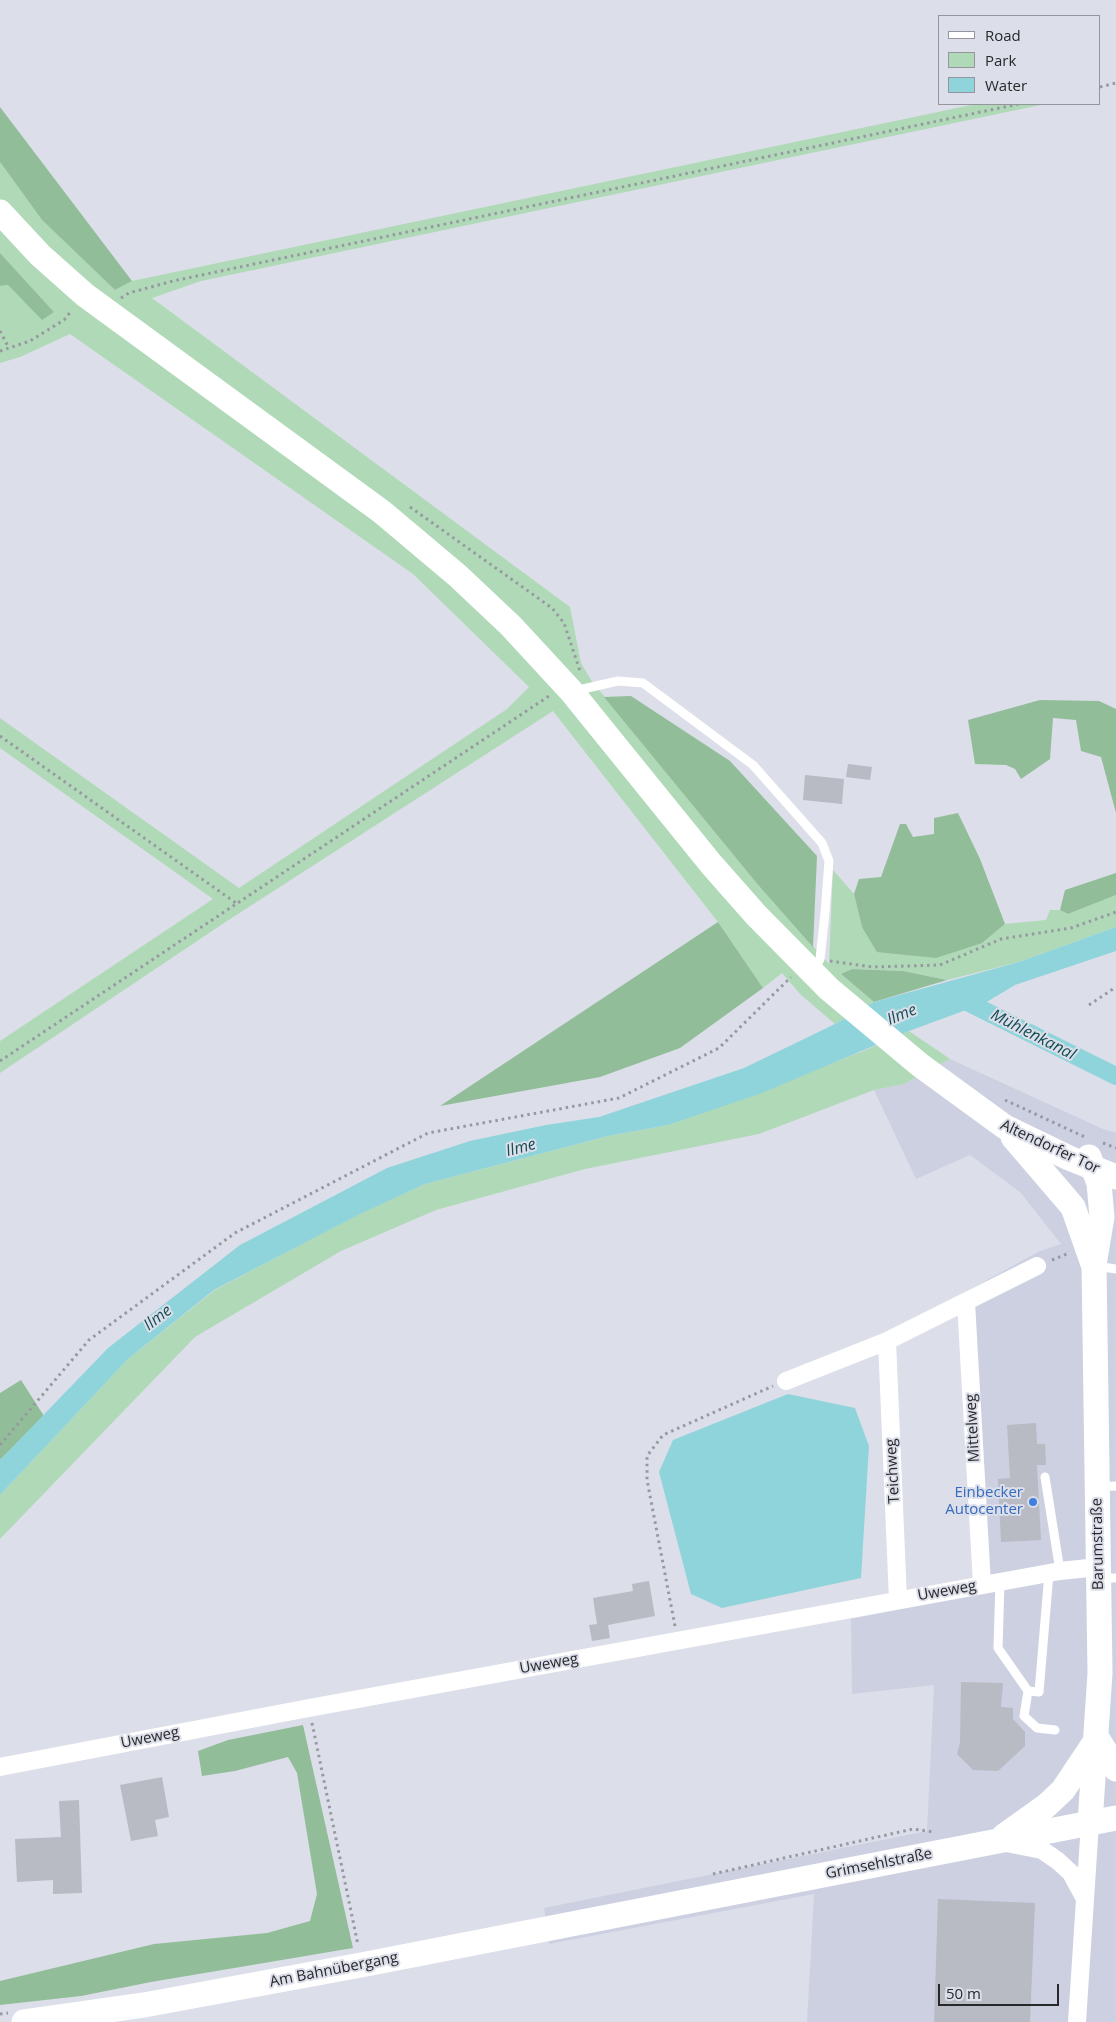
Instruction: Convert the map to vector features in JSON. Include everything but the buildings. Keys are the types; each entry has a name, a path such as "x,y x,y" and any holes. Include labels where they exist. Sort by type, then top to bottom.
{"main road":[{"path":"0,212 40,255 106,312 382,512 478,595 511,626 562,693 711,864 815,976 929,1072"},
{"name":"Altendorfer Tor","path":"929,1072 1005,1127 1102,1156"},
{"name":"Altendorfer Tor","path":"929,1072 1011,1114 1102,1156"},
{"name":"Barumstraße","path":"1005,1127 1073,1207 1095,1262"},
{"path":"1073,1207 1076,1191 1083,1179 1102,1156"},
{"name":"Barumstraße","path":"1090,1824 1097,1738 1106,1486 1095,1262 1109,1211 1102,1156"},
{"path":"996,1841 1046,1806 1063,1790 1097,1738 1116,1769"},
{"name":"Grimsehlstraße","path":"642,1911 1116,1818"},
{"name":"Am Bahnübergang","path":"24,2022 144,2005 642,1911"}],"street":[{"path":"786,1381 887,1341 1037,1266"},
{"name":"Mittelweg","path":"966,1302 982,1585"},
{"name":"Teichweg","path":"887,1341 898,1600"},
{"name":"Uweweg","path":"0,1767 309,1708 1055,1572 1104,1574"},
{"path":"1077,2022 1090,1824"},
{"path":"996,1841 1042,1850 1071,1873 1084,1898"}],"lane":[{"path":"562,693 618,681 643,683 753,765 822,843 829,861 815,976"},
{"path":"1028,1691 1039,1692 1055,1572 1045,1477"},
{"path":"1000,1582 998,1648 1028,1691 1024,1716 1037,1728 1055,1730"}],"path":[{"path":"1101,87 1116,83"},
{"path":"106,312 129,293 173,281 1013,105"},
{"path":"0,351 47,330 64,320 74,309 66,303"},
{"path":"0,331 9,348"},
{"path":"546,687 562,693"},
{"path":"0,1061 236,903 562,693"},
{"path":"0,736 236,903"},
{"path":"0,1445 89,1340 235,1233 428,1133 618,1098 719,1048 793,974 815,976 872,967 940,964 1001,940 1071,928 1116,912"},
{"path":"1089,1005 1116,987"},
{"path":"1004,1099 1102,1156 1116,1148"},
{"path":"1037,1266 1095,1262"},
{"path":"678,1641 646,1480 647,1456 663,1435 786,1381"},
{"path":"309,1708 359,1952"}],"shaded area":[{"path":"950,1059 1103,1129 1116,1133 1116,2022 807,2022 814,1894 549,1944 544,1908 927,1831 934,1685 852,1694 851,1619 978,1594 967,1291 1040,1251 1061,1244 1020,1192 970,1155 916,1179 874,1090 904,1084"}],"green space":[{"path":"971,105 1040,105 201,281 152,298 570,607 581,663 591,680 759,886 829,964 833,870 854,894 862,927 982,943 1005,924 1046,920 1050,910 1060,910 1068,914 1116,895 1116,927 1019,962 947,980 903,971 852,969 841,974 874,1002 835,1024 801,995 782,973 763,988 718,922 553,711 227,921 0,1073 0,1041 213,899 0,748 0,718 239,888 507,709 529,687 413,574 70,334 20,357 0,363 0,286 8,285 42,319 54,312 0,253 0,162 42,220 115,290 132,281"},
{"path":"0,107 132,281 115,290 42,220 0,162"},
{"path":"0,253 54,312 42,320 8,285 0,286"},
{"path":"631,696 730,761 817,856 813,947 759,886 604,697"},
{"path":"1040,700 1099,701 1116,709 1116,813 1101,757 1081,751 1076,720 1053,718 1050,759 1021,779 1015,769 1006,765 975,764 968,720"},
{"path":"958,813 980,859 1005,924 982,943 936,958 877,952 862,927 854,894 859,879 881,877 900,824 906,824 913,837 934,834 934,818"},
{"path":"1116,873 1116,895 1068,914 1060,910 1065,890"},
{"path":"718,922 763,988 680,1048 600,1077 440,1106"},
{"path":"852,969 903,971 947,980 874,1002 841,974"},
{"path":"909,1031 950,1059 904,1084 874,1090 759,1134 585,1169 436,1210 341,1251 195,1337 0,1539 0,1495 128,1359 215,1290 355,1216 425,1184 608,1136 668,1125 861,1052"},
{"path":"21,1380 44,1416 0,1460 0,1393"},
{"path":"303,1725 353,1948 151,1982 81,1996 0,2005 0,1981 154,1944 267,1933 310,1921 317,1894 297,1773 288,1757 235,1771 202,1776 198,1751 228,1740"}],"water":[{"name":"Ilme","path":"1116,927 1116,951 1015,985 985,1003 909,1031 762,1093 668,1125 608,1136 425,1184 358,1215 214,1290 128,1359 0,1495 0,1460 108,1348 240,1245 387,1168 470,1141 546,1125 599,1117 744,1068 835,1024 874,1002 1019,962"},
{"path":"788,1394 855,1408 869,1446 861,1578 722,1608 691,1594 659,1472 673,1440"}],"waterway":[{"name":"Mühlenkanal","path":"955,996 1116,1076"}],"place":[{"name":"Einbecker Autocenter","path":"1033,1502"}]}
